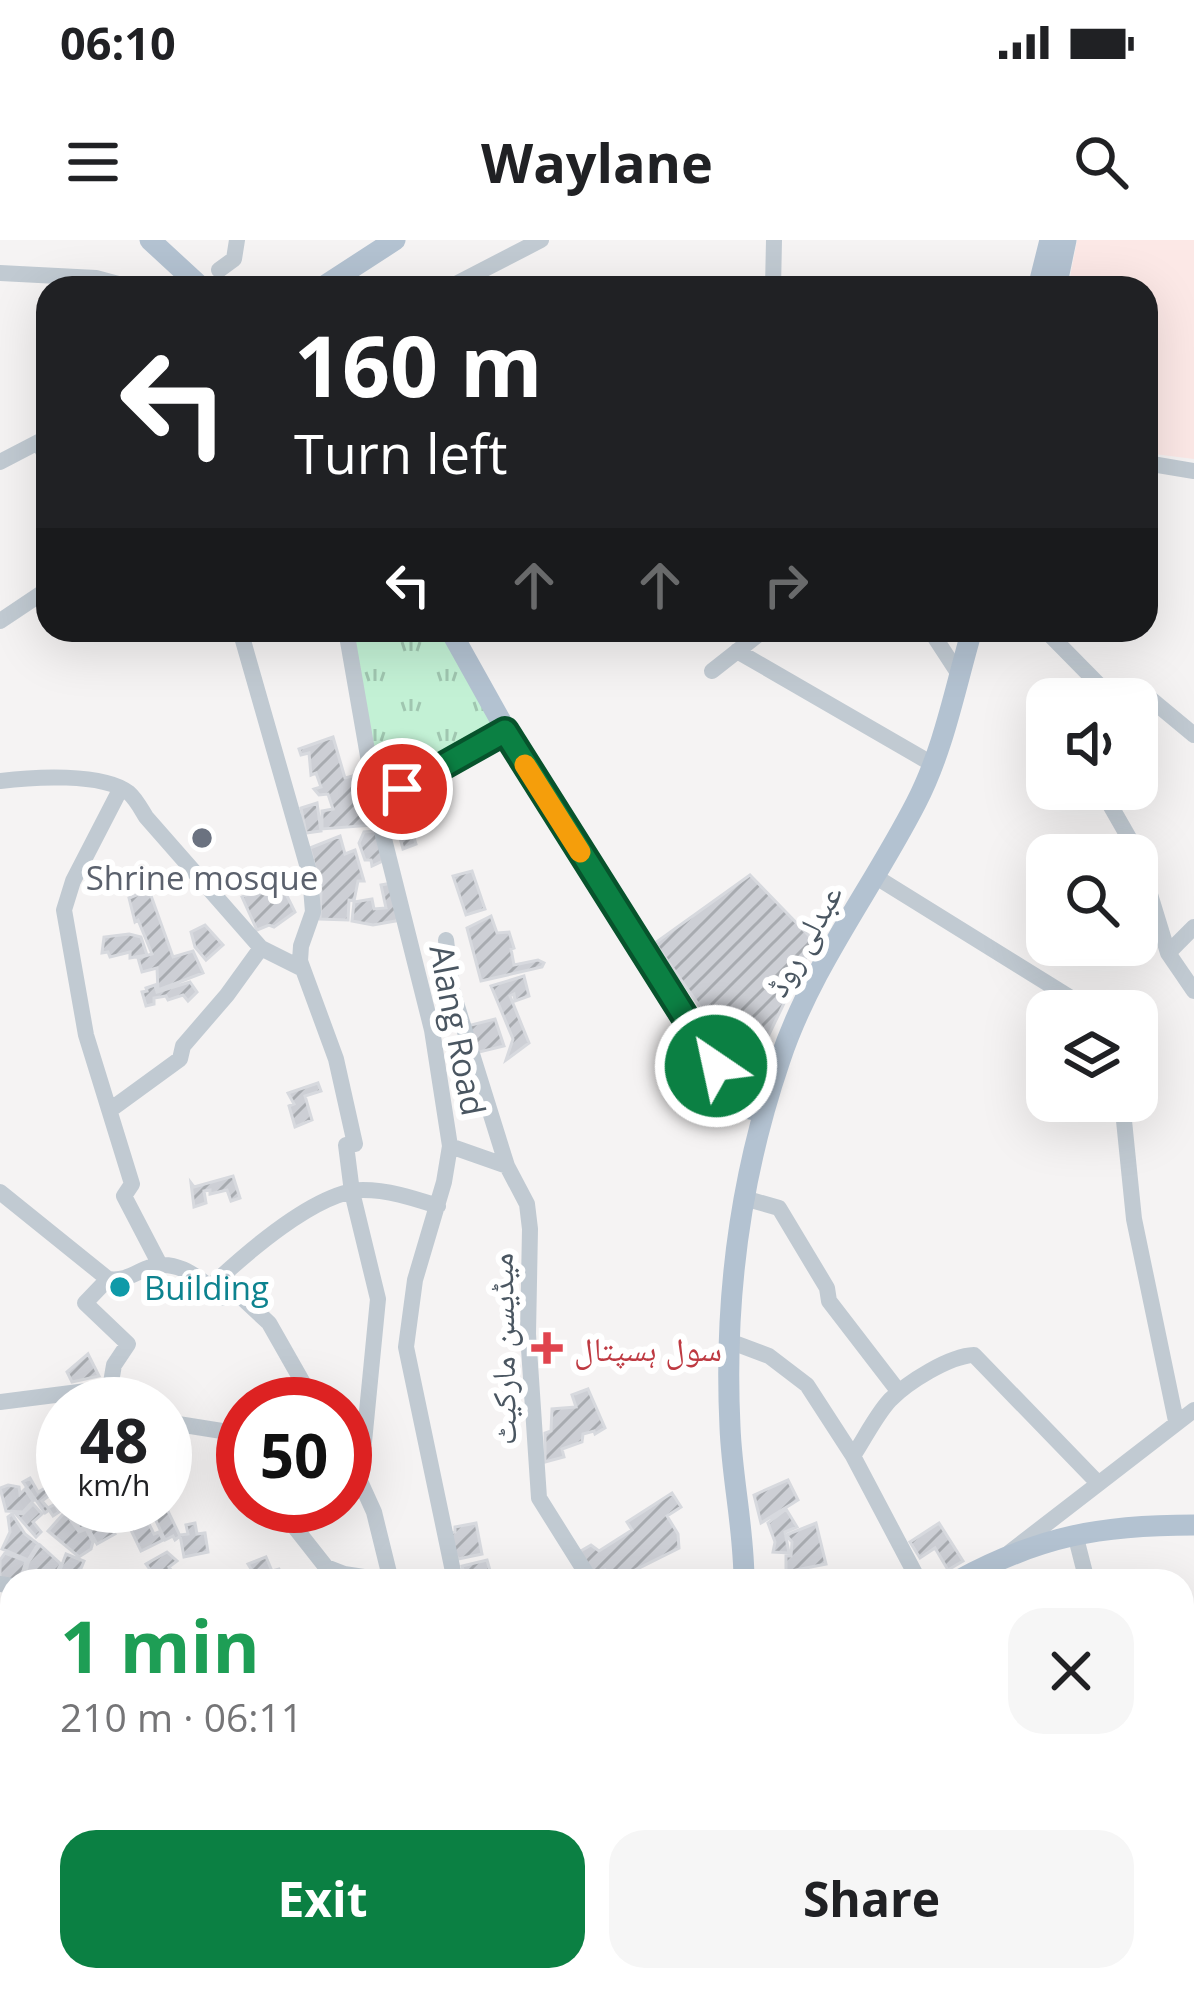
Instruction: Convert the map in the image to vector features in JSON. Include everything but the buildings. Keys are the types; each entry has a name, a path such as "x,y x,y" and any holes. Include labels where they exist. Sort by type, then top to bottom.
{"main road":[{"path":"150,240 189,276"},
{"path":"340,276 395,240"},
{"path":"1041,276 1050,240"},
{"path":"1058,276 1066,240"},
{"path":"457,642 505,731 698,1040 740,1100 764,1112"},
{"name":"عبدلی روڈ","path":"744,1569 730,1431 729,1341 744,1198 764,1112 805,999 934,765 968,642"},
{"path":"979,1569 1008,1553 1075,1534 1119,1526 1194,1525"}],"street":[{"path":"219,269 234,259 237,240"},
{"path":"471,276 541,240"},
{"path":"773,276 774,240"},
{"path":"0,273 58,276"},
{"path":"0,462 36,444"},
{"path":"1158,466 1194,470"},
{"path":"0,620 36,597"},
{"path":"243,642 310,875 313,913 301,946 302,968 336,1059 355,1144 346,1144 352,1192 378,1299 370,1377"},
{"name":"Alang Road","path":"348,642 378,802 432,1030 450,1146 415,1280 406,1347 452,1569"},
{"path":"712,671 749,642"},
{"path":"938,642 960,676"},
{"path":"1057,642 1094,678"},
{"path":"737,651 934,765"},
{"path":"1158,705 1194,735"},
{"path":"378,802 505,731"},
{"path":"0,781 56,778 122,788 261,948 302,968"},
{"path":"122,788 73,880 64,910 86,1035 132,1184 124,1196 160,1265"},
{"path":"1113,810 1136,852 1168,953 1194,991"},
{"path":"876,877 1058,990"},
{"path":"1168,953 1194,927"},
{"name":"میڈیسن مارکیٹ","path":"446,940 452,990 507,1166 526,1204 530,1229 528,1334 539,1498 583,1569"},
{"path":"110,1110 180,1059 183,1046 261,948"},
{"path":"1124,1122 1134,1219 1176,1421"},
{"path":"450,1146 507,1166"},
{"path":"0,1192 108,1279 119,1280 160,1265 185,1269 224,1298 239,1295 269,1323 300,1377"},
{"path":"210,1287 305,1213 352,1192 392,1192 437,1206"},
{"path":"744,1198 779,1208 827,1288 829,1301 899,1392"},
{"path":"108,1279 85,1303 128,1344 114,1365 118,1377"},
{"path":"729,1341 770,1356 807,1385 853,1456 913,1569"},
{"path":"853,1456 899,1392 956,1358 974,1355 1096,1482"},
{"path":"0,1402 36,1401"},
{"path":"1008,1553 1194,1410"},
{"path":"372,1508 387,1569"},
{"path":"299,1533 331,1569"},
{"path":"1075,1534 1085,1569"}],"shaded area":[{"path":"1077,240 1194,240 1194,459 1158,454 1158,276 1070,276"}],"green space":[{"path":"348,642 457,642 505,731 378,802"}],"slow traffic":[{"path":"525,765 580,852"}],"place":[{"name":"Shrine mosque","path":"202,838"},
{"name":"Building","path":"120,1287"},
{"name":"سول ہسپتال","path":"547,1348"}],"route":[{"path":"402,789 505,731 716,1066"}]}
